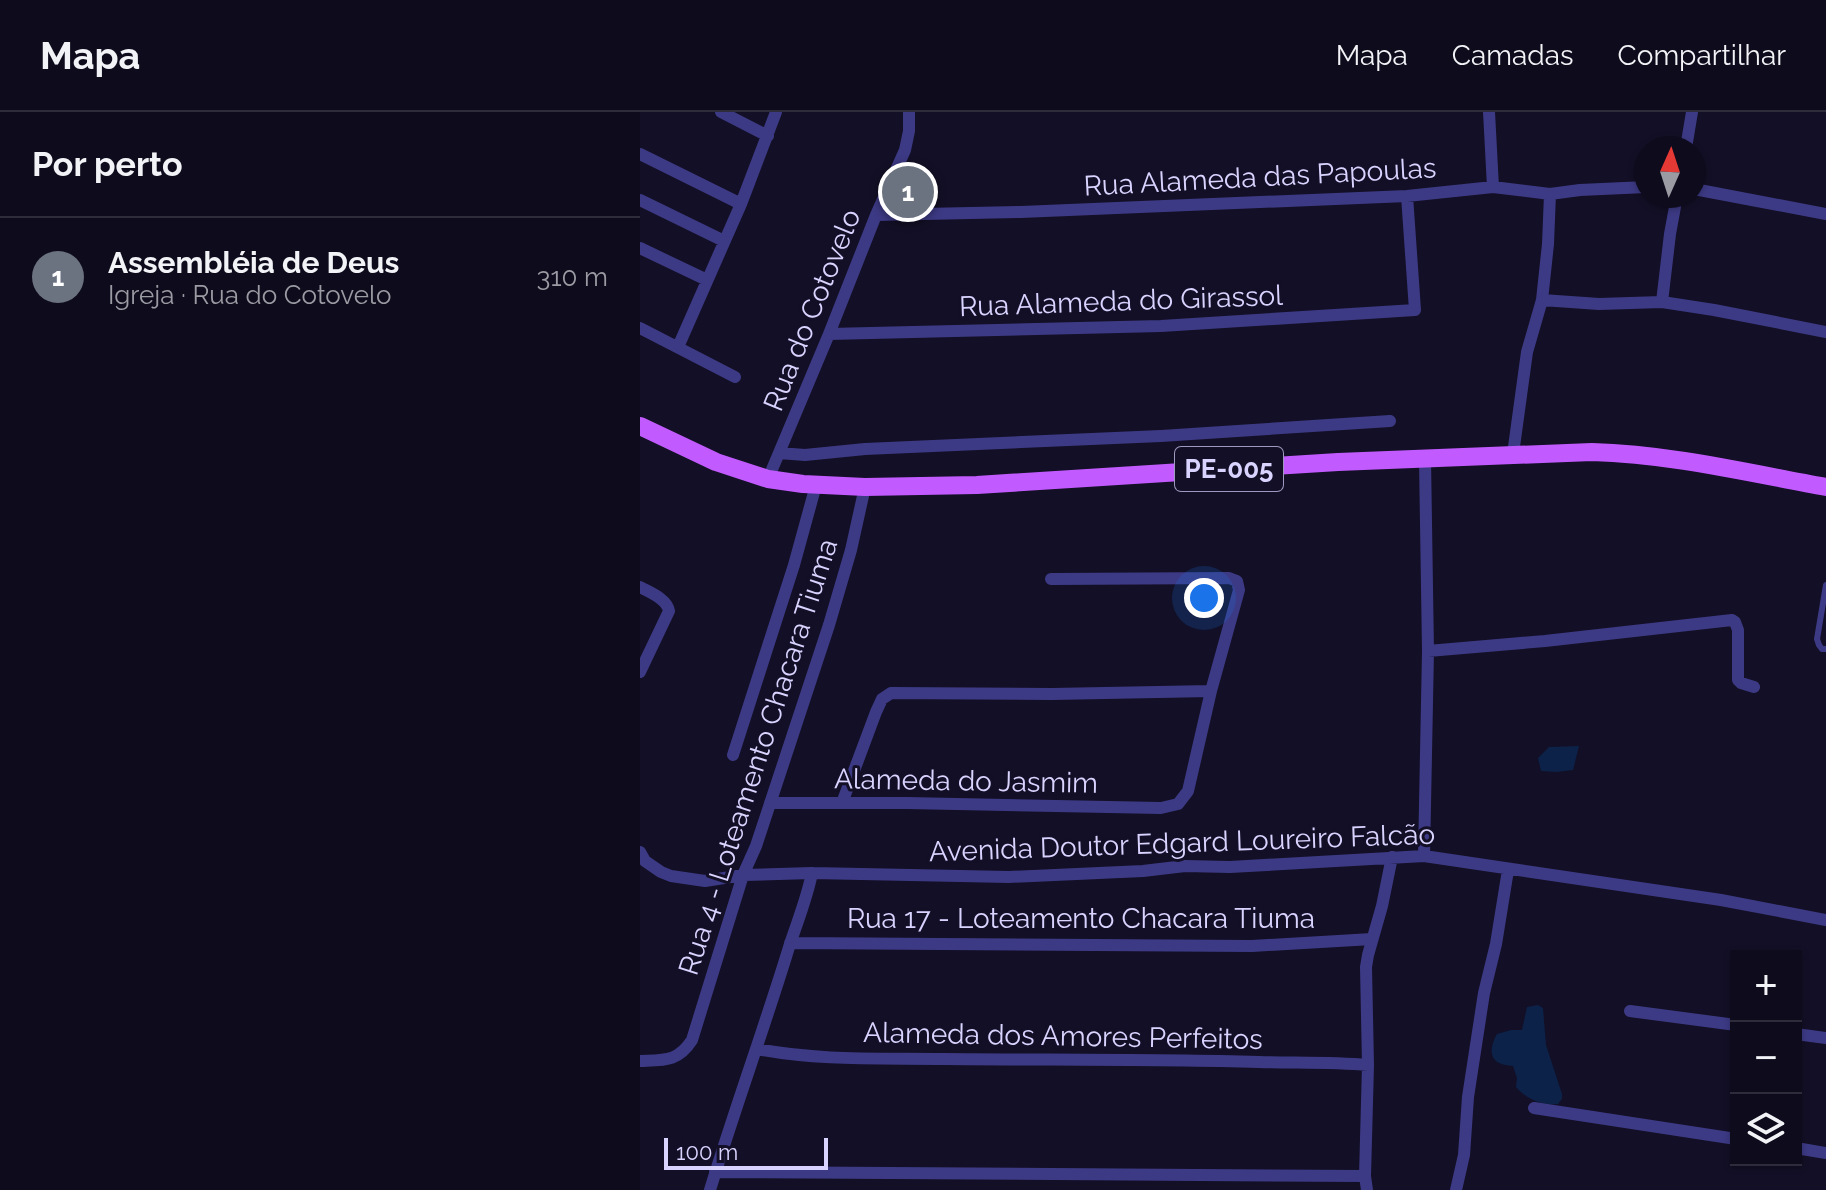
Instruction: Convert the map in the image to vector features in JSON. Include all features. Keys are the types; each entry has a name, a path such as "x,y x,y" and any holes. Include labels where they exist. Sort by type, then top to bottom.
{"main road":[{"name":"PE-005","path":"640,426 716,462 768,479 816,485 977,485 1322,463 1513,454 1618,453 1826,487"}],"street":[{"path":"721,112 768,136"},
{"path":"678,347 741,204 776,112"},
{"name":"Rua do Cotovelo","path":"768,479 905,150 909,112"},
{"path":"1489,112 1493,187"},
{"path":"1688,136 1692,112"},
{"path":"640,154 741,204"},
{"name":"Rua Alameda das Papoulas","path":"876,215 1407,196 1493,187 1550,194 1634,188"},
{"path":"1706,191 1826,214"},
{"path":"1513,454 1527,352 1542,300 1550,194"},
{"name":"Rua Alameda do Girassol","path":"829,334 1161,326 1415,310 1407,196"},
{"path":"640,200 724,241"},
{"path":"1662,302 1675,208"},
{"path":"640,248 707,280"},
{"path":"1542,300 1599,304 1662,302 1826,332"},
{"path":"640,328 735,377"},
{"path":"779,453 805,455 865,449 1161,436 1390,421"},
{"path":"1424,856 1428,651 1425,459"},
{"path":"733,755 794,565 816,485"},
{"name":"Rua 4 - Loteamento Chacara Tiuma","path":"640,1061 672,1058 681,1054 692,1040 743,875 756,846 829,625 865,487"},
{"path":"842,803 882,699 891,693 1211,691 1239,590 1237,581 1229,578 1051,579"},
{"path":"640,672 669,611 668,605 646,590"},
{"path":"1428,651 1732,620 1738,630 1738,680 1754,687"},
{"name":"Alameda do Jasmim","path":"770,803 1161,808 1178,804 1188,791 1211,691"},
{"name":"Avenida Doutor Edgard Loureiro Falcão","path":"642,857 661,872 705,881 743,875 812,873 1009,877 1424,856 1721,900 1826,920"},
{"path":"640,874 642,857"},
{"path":"1367,1190 1366,967 1392,857"},
{"path":"1456,1190 1464,1155 1468,1097 1484,993 1508,870"},
{"path":"710,1190 807,899 812,873"},
{"name":"Rua 17 - Loteamento Chacara Tiuma","path":"790,943 1252,946 1372,939"},
{"path":"1630,1011 1730,1024"},
{"path":"1802,1035 1826,1038"},
{"name":"Alameda dos Amores Perfeitos","path":"757,1049 791,1055 887,1060 1187,1060 1368,1065"},
{"path":"1534,1108 1730,1138"},
{"path":"1802,1149 1826,1153"},
{"path":"715,1172 1365,1176"}],"lane":[{"path":"1826,585 1817,639 1822,649 1826,649"}],"water":[{"path":"1579,746 1573,770 1541,771 1538,758 1549,747"},
{"path":"1538,1005 1543,1008 1546,1045 1562,1094 1558,1104 1540,1103 1525,1095 1516,1087 1513,1066 1499,1063 1492,1052 1497,1034 1522,1030 1527,1007"}],"place":[{"name":"Assembléia de Deus","path":"908,192"}]}
